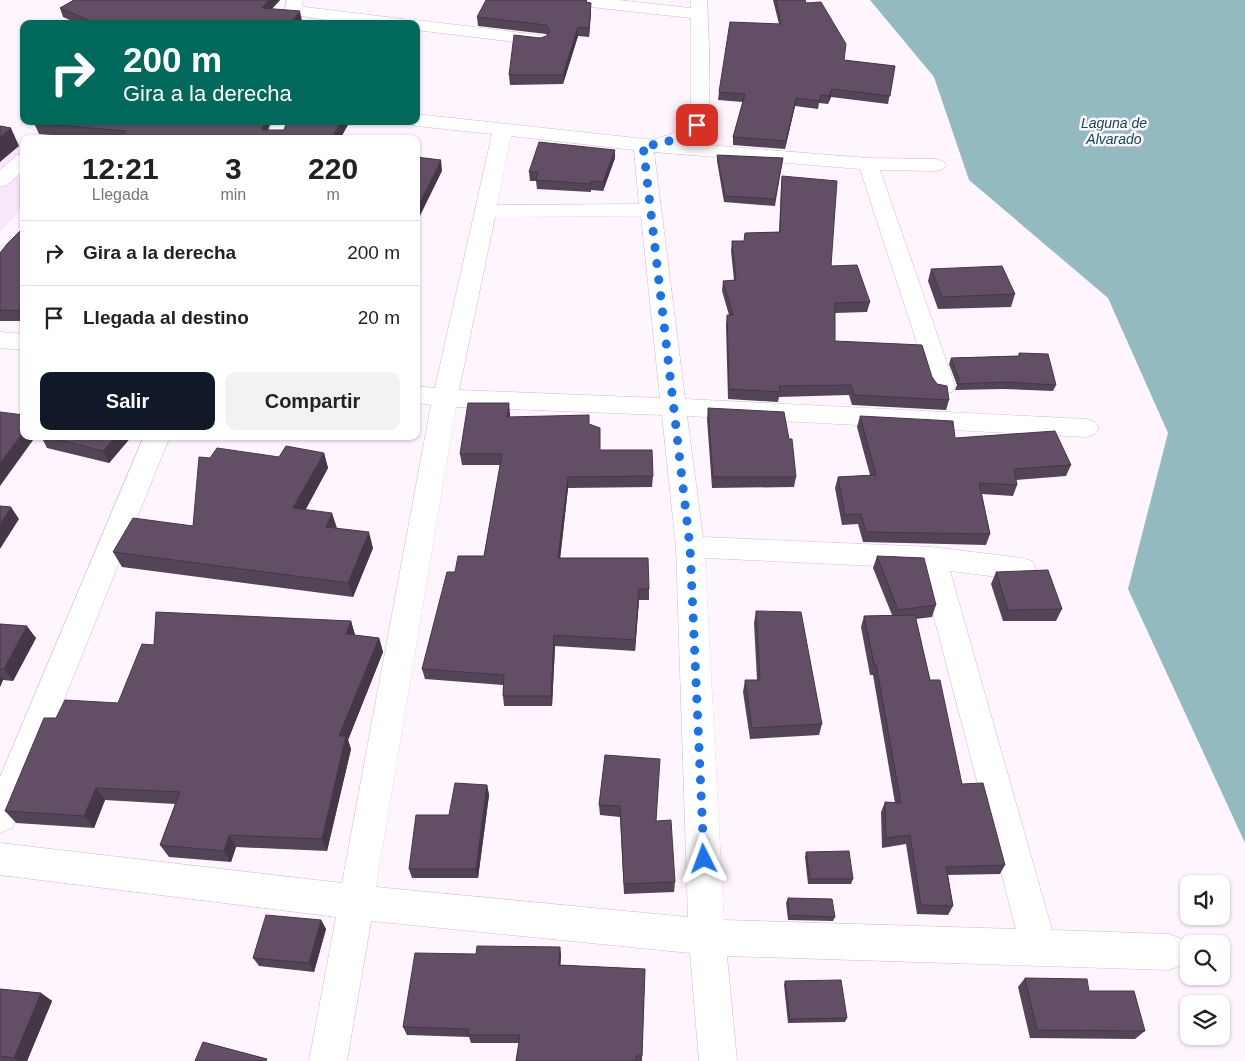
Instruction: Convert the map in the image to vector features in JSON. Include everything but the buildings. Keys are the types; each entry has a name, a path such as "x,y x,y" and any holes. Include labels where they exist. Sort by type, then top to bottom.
{"street":[{"path":"295,0 293,9 304,12 370,20"},
{"path":"574,0 700,7 700,105 697,125 680,137 651,145"},
{"path":"420,25 540,40"},
{"path":"420,120 651,145 868,164 936,165"},
{"path":"328,1061 354,902 445,398 503,130"},
{"path":"651,145 650,210 690,547 708,937 718,1061"},
{"path":"0,181 20,163"},
{"path":"868,164 943,386"},
{"path":"485,211 650,210"},
{"path":"0,340 20,342"},
{"path":"420,395 445,398 674,406 1086,428"},
{"path":"0,817 155,440"},
{"path":"690,547 932,558 1022,569"},
{"path":"932,558 1038,949"},
{"path":"0,860 354,902 708,937 1169,952"}],"shaded area":[{"path":"0,139 20,142 20,210 0,232"}],"water":[{"name":"Laguna de Alvarado","path":"870,0 1245,0 1245,843 1128,589 1168,433 1108,298 969,180 934,77"}],"route":[{"path":"697,125 680,137 658,145 643,145 690,547 704,859"}]}
